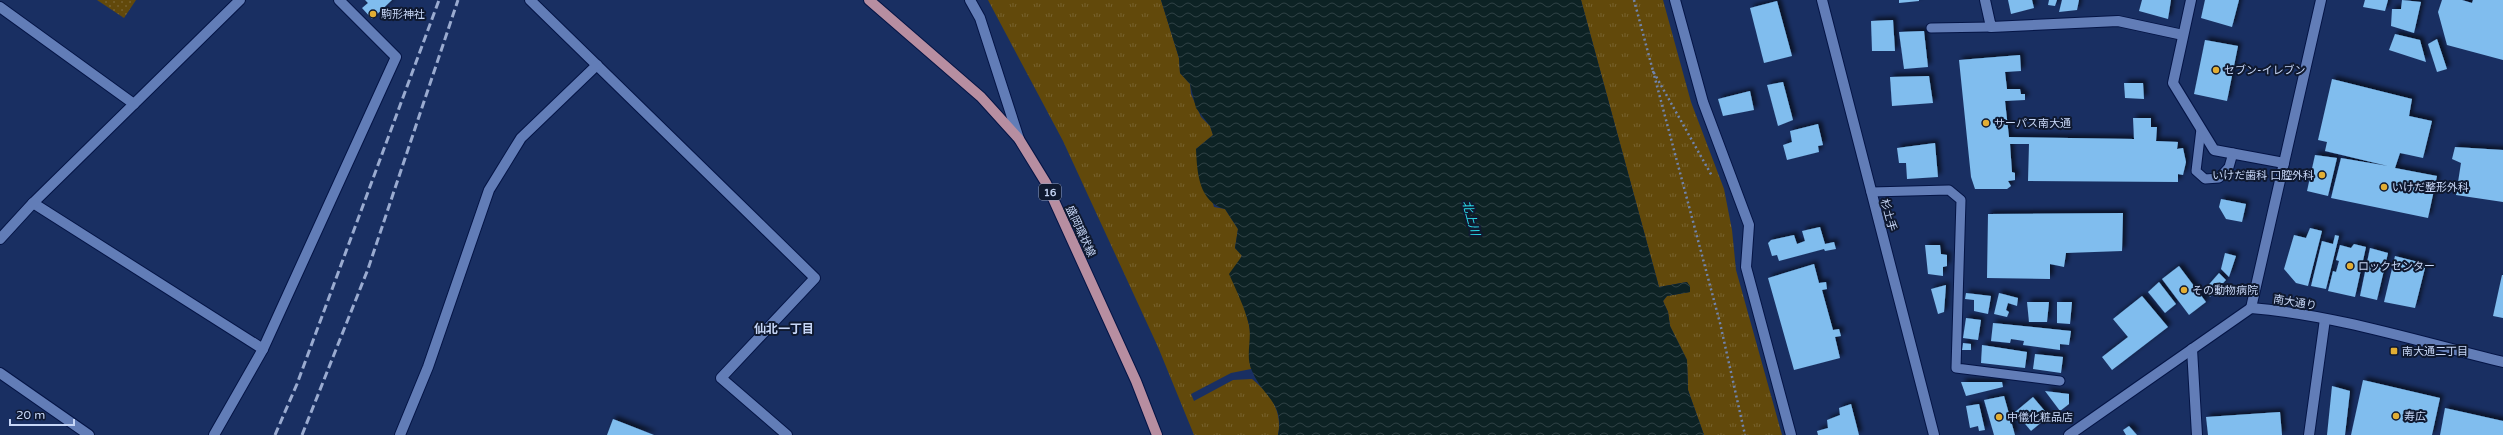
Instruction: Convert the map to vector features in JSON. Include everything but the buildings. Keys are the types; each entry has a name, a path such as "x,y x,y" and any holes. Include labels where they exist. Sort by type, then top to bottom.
{"main road":[{"name":"盛岡環状線","path":"870,0 981,97 1018,139 1046,183 1136,381 1158,435"}],"street":[{"path":"0,239 33,203 240,0"},
{"path":"214,435 263,349 396,57 339,0"},
{"path":"530,0 815,278 721,378 787,435"},
{"path":"970,0 980,18 1018,139"},
{"path":"1675,0 1703,102 1749,226 1746,267 1790,435"},
{"name":"杉土手","path":"1822,0 1934,435"},
{"path":"1985,0 1991,27 2118,21 2183,36"},
{"path":"2191,0 2173,83 2214,150 2284,163"},
{"path":"2070,435 2251,308 2321,0"},
{"path":"0,7 134,104"},
{"path":"400,435 428,367 489,190 521,138 597,65"},
{"path":"33,203 263,349"},
{"name":"南大通り","path":"2251,308 2284,311 2325,319 2503,362"},
{"path":"2309,435 2325,319"},
{"path":"2192,349 2197,435"},
{"path":"0,373 89,435"}],"lane":[{"path":"1931,28 1991,27"},
{"path":"2201,129 2196,172 2204,179 2219,178 2229,167 2233,153"},
{"path":"1871,192 1949,190 1960,200 1956,368 2060,381"}],"path":[{"path":"1634,0 1720,323 1745,435"},
{"path":"1653,71 1713,178"}],"green space":[{"path":"97,0 136,0 124,18"},
{"path":"988,0 1161,0 1179,58 1180,73 1190,84 1191,94 1201,117 1210,126 1213,135 1196,149 1214,207 1225,209 1238,229 1235,248 1242,255 1239,263 1238,281 1250,335 1251,369 1231,373 1191,394 1194,401 1233,380 1252,379 1264,390 1274,404 1279,419 1278,435 1194,435 1158,347 1063,141"},
{"path":"1581,0 1663,0 1691,102 1724,189 1732,230 1736,270 1782,435 1704,435 1688,390 1687,360 1670,326 1668,312 1663,301 1667,296 1690,292 1687,282 1659,287"}],"water":[{"name":"北上川","path":"1161,0 1581,0 1659,287 1687,282 1690,286 1690,292 1667,296 1663,301 1668,312 1670,326 1687,360 1688,390 1704,435 1278,435 1279,424 1276,408 1257,380 1250,366 1249,325 1243,306 1229,274 1242,256 1235,248 1238,229 1225,209 1216,205 1205,193 1201,185 1197,168 1196,149 1213,135 1210,126 1196,108 1190,84 1180,73 1179,58"}],"railway":[{"path":"275,435 297,384 439,0"},
{"path":"302,435 368,269 458,0"}],"place":[{"name":"駒形神社","path":"373,14"},
{"name":"セブン-イレブン","path":"2216,70"},
{"name":"サーパス南大通","path":"1986,123"},
{"name":"いけだ歯科 口腔外科","path":"2322,175"},
{"name":"いけだ整形外科","path":"2384,187"},
{"name":"ロックセンター","path":"2350,266"},
{"name":"その動物病院","path":"2184,290"},
{"name":"南大通二丁目","path":"2394,351"},
{"name":"寿広","path":"2396,416"},
{"name":"中儀化粧品店","path":"1999,417"}],"district":[{"name":"仙北一丁目","path":"784,329"}]}
